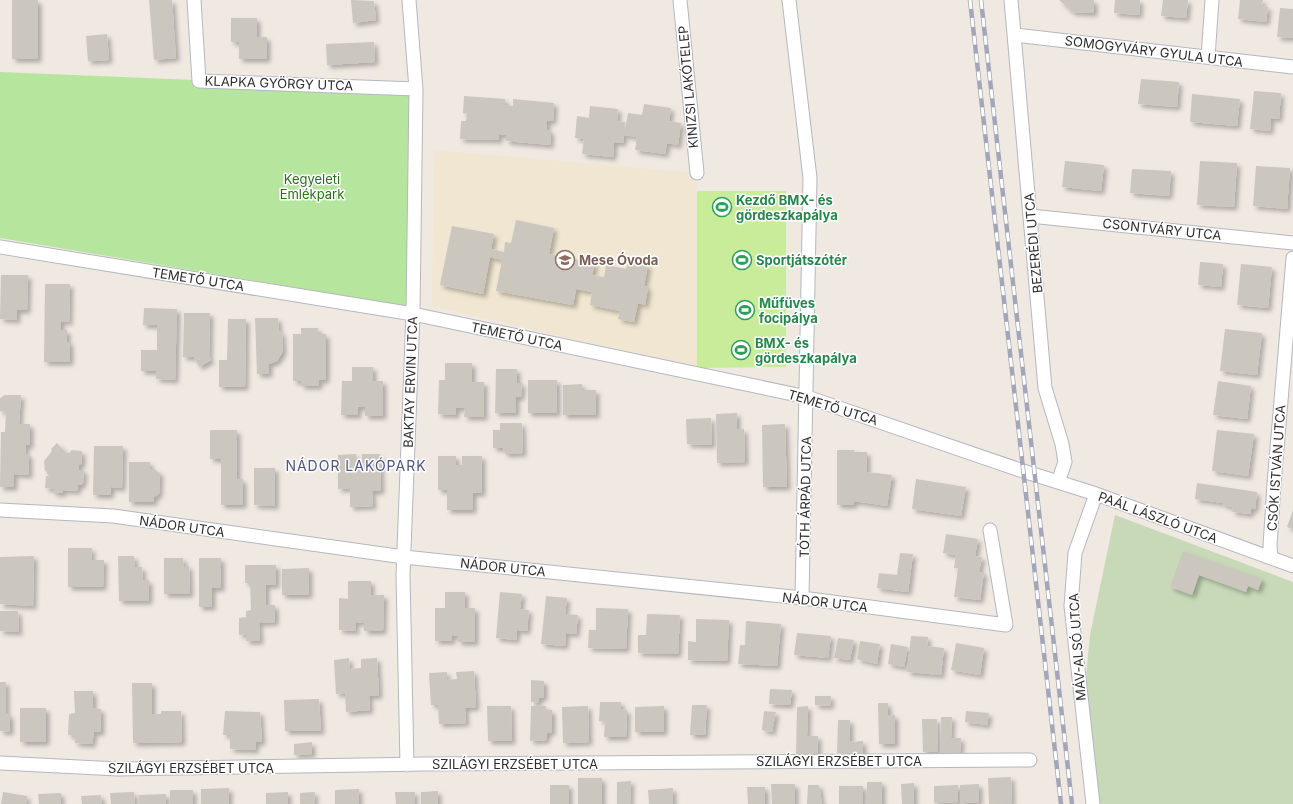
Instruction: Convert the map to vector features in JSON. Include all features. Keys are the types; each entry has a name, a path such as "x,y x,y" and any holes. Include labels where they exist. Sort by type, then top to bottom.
{"street":[{"name":"KLAPKA GYÖRGY UTCA","path":"194,0 199,81 416,89"},
{"name":"BAKTAY ERVIN UTCA","path":"407,765 404,557 413,314 416,89 409,0"},
{"name":"KINIZSI LAKÓTELEP","path":"680,0 697,173"},
{"name":"TÓTH ÁRPÁD UTCA","path":"789,0 810,178 802,598"},
{"name":"BEZERÉDI UTCA","path":"1011,0 1045,388 1062,444 1065,462 1058,482"},
{"path":"1208,57 1212,0"},
{"name":"SOMOGYVÁRY GYULA UTCA","path":"1015,35 1293,67"},
{"name":"CSONTVÁRY UTCA","path":"1030,216 1293,243"},
{"name":"TEMETŐ UTCA","path":"0,247 413,314 807,397 1023,471"},
{"name":"CSÓK ISTVÁN UTCA","path":"1270,558 1273,492 1293,258"},
{"name":"PAÁL LÁSZLÓ UTCA","path":"1023,471 1096,494 1293,566"},
{"name":"MÁV-ALSÓ UTCA","path":"1093,804 1071,606 1074,553 1096,494"},
{"name":"NÁDOR UTCA","path":"0,510 113,516 404,557 802,598 1006,625 990,530"},
{"name":"SZILÁGYI ERZSÉBET UTCA","path":"0,764 118,769 1030,760"}],"shaded area":[{"name":"Mese Óvoda","path":"434,150 697,173 697,368 432,306"}],"green space":[{"name":"Kegyeleti Emlékpark","path":"0,72 416,89 413,314 298,288 0,238"},
{"name":"Sportjátszótér","path":"697,191 786,191 786,367 697,368"},
{"path":"1115,515 1293,582 1293,804 1092,804 1081,729 1090,635"}],"building":[{"path":"12,0 38,0 38,59 12,59"},
{"path":"149,0 172,0 176,58 154,60"},
{"path":"351,0 374,1 376,20 353,23"},
{"path":"1059,0 1094,0 1094,13 1072,12"},
{"path":"1115,0 1140,0 1139,15 1114,13"},
{"path":"1163,0 1188,0 1186,18 1161,16"},
{"path":"1240,0 1263,0 1262,6 1268,7 1266,22 1238,19"},
{"path":"1280,8 1293,9 1293,38 1277,37"},
{"path":"231,18 257,18 257,37 267,37 267,59 239,59 239,42 231,42"},
{"path":"107,34 109,60 88,61 86,36"},
{"path":"374,42 375,62 327,65 326,44"},
{"path":"1141,79 1179,82 1177,107 1138,104"},
{"path":"1254,91 1281,93 1279,119 1271,118 1270,131 1250,129"},
{"path":"1192,94 1240,99 1237,126 1190,122"},
{"path":"464,96 505,99 505,105 513,106 513,99 554,103 553,121 547,121 547,130 551,131 550,145 506,141 506,135 499,134 499,140 460,139 461,121 466,121 467,114 463,113"},
{"path":"644,104 671,108 669,121 681,123 678,145 667,143 665,154 635,150 637,137 624,135 628,113 642,115"},
{"path":"590,106 618,109 617,121 625,122 623,143 614,142 613,157 582,154 584,139 575,138 577,116 589,118"},
{"path":"1065,161 1104,165 1101,191 1062,187"},
{"path":"1200,161 1237,163 1234,207 1197,205"},
{"path":"1256,166 1290,168 1287,209 1253,206"},
{"path":"1132,169 1171,171 1169,196 1130,193"},
{"path":"516,220 554,228 549,254 595,263 592,275 604,277 606,265 626,269 628,262 648,265 644,286 648,287 645,305 638,303 634,322 618,319 620,311 590,305 592,292 576,289 573,305 496,291 502,260 490,257 483,294 440,285 452,226 494,234 491,249 504,252 505,242 511,243"},
{"path":"1200,262 1223,264 1221,287 1198,285"},
{"path":"1241,264 1272,267 1268,308 1237,305"},
{"path":"1,275 28,275 27,310 17,310 17,320 0,319"},
{"path":"45,284 70,284 69,322 61,321 61,330 67,330 67,342 70,342 70,362 44,362"},
{"path":"144,308 177,309 175,380 156,379 156,371 141,371 141,350 157,350 157,325 143,325"},
{"path":"184,313 210,313 209,356 211,360 199,367 194,357 183,357"},
{"path":"255,318 278,318 279,331 282,333 283,351 277,361 269,364 269,374 257,374"},
{"path":"228,319 246,319 245,387 219,387 219,360 227,360"},
{"path":"301,328 318,328 318,334 326,334 326,380 319,380 319,386 301,386 301,381 293,381 293,334 301,334"},
{"path":"1225,329 1262,333 1257,375 1220,371"},
{"path":"445,363 472,363 472,382 484,382 484,417 464,417 465,408 456,408 456,415 438,414 439,380 445,380"},
{"path":"352,367 373,367 373,381 383,381 383,416 365,416 365,407 358,407 358,415 341,415 342,381 352,381"},
{"path":"496,369 517,369 517,383 522,383 521,397 516,397 516,413 495,413"},
{"path":"528,380 557,380 557,413 528,413"},
{"path":"1218,381 1251,386 1247,419 1213,415"},
{"path":"582,384 582,390 596,390 596,415 563,415 563,385"},
{"path":"5,395 21,395 19,424 30,424 30,445 26,445 25,454 29,454 29,475 14,474 14,487 0,487 1,432 5,432 6,412 0,411 0,398"},
{"path":"737,413 737,429 744,429 745,462 717,463 716,414"},
{"path":"711,418 712,445 687,444 686,419"},
{"path":"500,423 522,423 523,453 505,454 503,448 493,448 493,430 500,430"},
{"path":"785,424 787,487 763,487 762,425"},
{"path":"210,430 237,430 237,479 243,479 243,505 221,505 221,459 210,459"},
{"path":"1217,430 1254,434 1248,476 1212,471"},
{"path":"57,443 66,453 70,453 71,450 82,451 82,463 79,465 79,470 84,470 83,483 78,485 77,491 63,490 63,493 53,493 53,489 45,488 46,476 49,476 45,470 44,461 52,451 51,449"},
{"path":"94,446 123,446 122,488 111,487 110,495 93,495"},
{"path":"837,450 867,452 867,472 892,475 887,506 854,501 854,505 837,505"},
{"path":"356,454 356,462 362,461 362,454 380,454 381,491 372,491 373,506 350,507 350,488 338,489 338,455"},
{"path":"438,456 456,456 456,465 462,465 462,456 482,456 482,493 473,493 473,510 447,510 447,490 438,490"},
{"path":"129,462 150,462 150,469 154,469 160,473 159,494 154,497 154,502 129,502"},
{"path":"254,468 275,468 275,506 254,505"},
{"path":"916,479 966,487 961,516 912,509"},
{"path":"1197,483 1257,492 1255,509 1251,509 1250,514 1232,512 1233,507 1223,505 1223,503 1195,499"},
{"path":"1293,510 1293,529 1287,527"},
{"path":"946,534 978,539 975,556 982,557 979,572 984,572 980,600 954,597 958,568 954,568 956,555 943,553"},
{"path":"68,548 92,548 91,560 104,560 103,587 68,587"},
{"path":"1183,551 1262,579 1258,590 1248,586 1246,592 1199,575 1192,595 1170,587"},
{"path":"900,553 913,554 908,592 877,588 879,573 897,575"},
{"path":"34,556 33,606 0,604 0,557"},
{"path":"118,556 134,556 135,567 142,567 143,580 149,580 149,601 119,601"},
{"path":"164,558 183,558 184,566 189,566 190,594 164,594"},
{"path":"199,558 221,558 221,588 212,588 212,607 199,607"},
{"path":"245,565 276,565 276,585 266,585 266,605 275,605 275,622 259,623 260,641 246,641 246,634 239,635 239,618 246,617 246,611 251,610 250,583 245,583"},
{"path":"309,568 309,595 282,595 282,569"},
{"path":"348,581 371,581 371,595 384,595 383,631 364,631 364,623 355,622 356,631 339,630 339,598 348,599"},
{"path":"445,592 465,592 465,608 475,608 475,642 458,642 458,636 452,635 452,641 435,641 435,608 445,608"},
{"path":"500,592 522,594 520,609 529,610 527,631 517,630 516,640 496,638"},
{"path":"546,596 567,598 565,614 578,615 576,634 566,633 565,646 541,644"},
{"path":"596,608 628,609 626,649 588,648 589,630 596,630"},
{"path":"0,611 18,611 19,632 0,631"},
{"path":"647,614 680,615 678,654 638,653 638,635 646,635"},
{"path":"696,619 729,620 727,661 688,660 688,641 696,642"},
{"path":"746,621 781,624 777,666 738,664 740,645 745,645"},
{"path":"797,633 831,636 828,658 794,655"},
{"path":"911,636 928,637 927,646 944,648 941,675 907,672"},
{"path":"838,638 854,640 850,660 834,658"},
{"path":"860,641 880,644 877,664 857,659"},
{"path":"956,643 984,648 980,675 951,670"},
{"path":"891,644 908,647 904,667 888,664"},
{"path":"349,658 350,669 361,668 361,659 377,658 379,695 369,696 370,710 346,712 345,693 336,694 334,660"},
{"path":"474,671 476,707 465,708 466,723 439,724 438,705 431,705 429,673 447,672 447,680 457,679 456,672"},
{"path":"531,680 544,681 544,697 539,698 539,703 531,702"},
{"path":"0,682 6,682 6,715 10,714 10,732 0,731"},
{"path":"132,683 152,683 152,714 161,714 161,711 181,711 182,742 133,743"},
{"path":"770,689 792,690 790,705 769,704"},
{"path":"74,691 93,691 93,708 101,709 101,732 94,732 92,744 75,743 74,735 68,735 69,714 75,713"},
{"path":"815,696 831,696 830,706 815,705"},
{"path":"319,699 321,731 285,731 284,700"},
{"path":"600,702 621,702 621,709 627,710 626,737 604,737 605,721 599,721"},
{"path":"878,703 888,703 888,715 895,715 895,744 879,744"},
{"path":"692,705 707,705 705,735 690,735"},
{"path":"487,706 511,706 512,741 488,741"},
{"path":"531,706 546,706 546,710 552,710 552,732 547,733 546,740 530,741"},
{"path":"588,706 589,742 563,743 562,707"},
{"path":"664,706 664,732 635,732 635,707"},
{"path":"808,706 807,736 818,736 818,756 796,756 797,707"},
{"path":"20,708 46,708 46,742 20,742"},
{"path":"225,711 260,712 262,742 256,742 255,750 230,749 230,735 223,735"},
{"path":"764,711 776,712 772,732 762,730"},
{"path":"966,711 989,713 987,725 965,722"},
{"path":"941,717 952,717 951,738 961,738 960,753 940,753"},
{"path":"922,719 937,719 938,751 923,752"},
{"path":"838,720 850,720 850,742 863,741 863,754 837,753"},
{"path":"312,742 312,754 294,755 294,744"},
{"path":"1011,777 1012,803 989,804 988,778"},
{"path":"578,778 602,778 602,804 578,804"},
{"path":"631,781 630,804 617,804 617,782"},
{"path":"867,782 882,782 882,804 867,804"},
{"path":"914,783 914,804 902,804 901,784"},
{"path":"771,784 795,784 795,804 772,804"},
{"path":"979,784 979,803 960,803 960,785"},
{"path":"550,785 569,785 569,804 550,804"},
{"path":"808,785 819,785 822,804 807,804"},
{"path":"958,785 958,802 934,803 934,786"},
{"path":"839,786 863,786 863,804 839,804"},
{"path":"747,787 765,787 765,804 748,804"},
{"path":"229,788 229,804 201,804 201,789"},
{"path":"673,788 673,804 649,804 648,790"},
{"path":"359,789 359,804 335,804 335,790"},
{"path":"170,790 193,790 193,804 170,804"},
{"path":"438,791 438,804 421,804 421,792"},
{"path":"3,792 27,796 26,804 1,804"},
{"path":"134,792 135,804 111,804 110,793"},
{"path":"288,792 288,804 266,804 266,793"},
{"path":"315,792 314,804 300,804 300,793"},
{"path":"395,792 415,792 414,804 396,804"},
{"path":"61,793 61,804 39,804 38,794"},
{"path":"166,794 166,804 139,804 139,795"},
{"path":"101,795 102,804 82,804 81,796"}],"railway":[{"path":"970,0 1061,804"},
{"path":"981,0 1072,804"}],"place":[{"name":"Kezdő BMX- és gördeszkapálya","path":"722,207"},
{"name":"Mese Óvoda","path":"565,260"},
{"name":"Sportjátszótér","path":"742,260"},
{"name":"Műfüves focipálya","path":"745,310"},
{"name":"BMX- és gördeszkapálya","path":"741,350"}],"district":[{"name":"NÁDOR LAKÓPARK","path":"356,465"}]}
